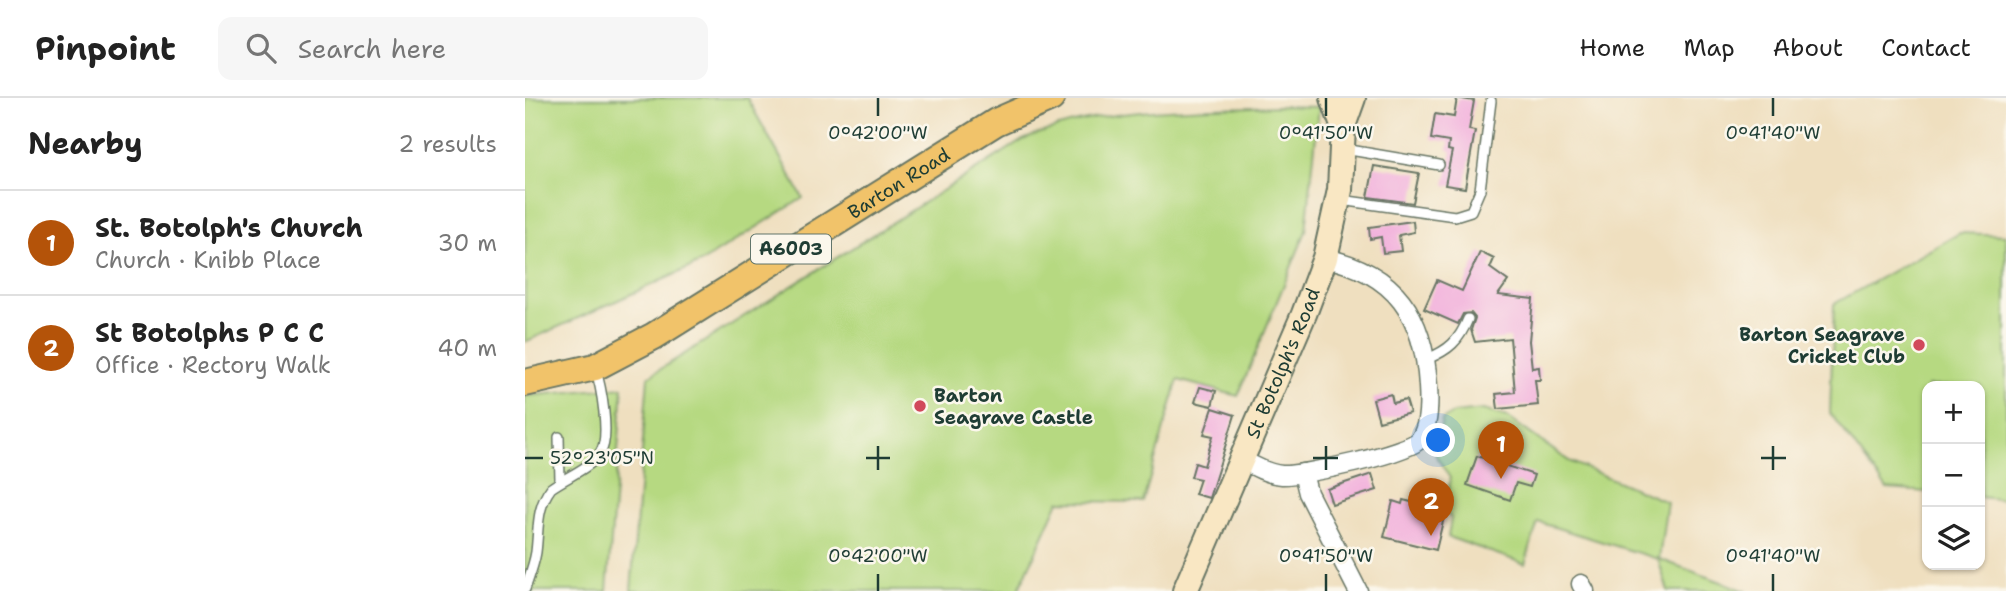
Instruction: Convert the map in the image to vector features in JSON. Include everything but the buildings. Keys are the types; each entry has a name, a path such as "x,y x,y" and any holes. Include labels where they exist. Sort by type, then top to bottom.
{"main road":[{"name":"Barton Road","path":"525,383 595,367 654,336 996,122 1051,98"}],"street":[{"name":"St Botolph's Road","path":"1333,98 1342,137"},
{"name":"St Botolph's Road","path":"1185,591 1243,460 1325,258 1339,199 1342,137 1353,98"},
{"path":"1243,460 1271,473 1303,473 1374,458 1406,448 1420,439 1426,423 1429,394 1427,359 1418,326 1396,297 1366,270 1325,258"},
{"path":"1303,473 1308,493 1345,560 1357,591"}],"lane":[{"path":"1339,199 1455,216 1471,211 1481,190 1492,101"},
{"path":"1342,137 1439,165"},
{"path":"1427,359 1443,353 1456,342 1468,319"},
{"path":"525,589 536,550 541,505 551,488 592,461 604,444 602,387 595,367"},
{"path":"559,437 560,481"}],"green space":[{"path":"525,98 747,98 803,198 700,263 525,342"},
{"path":"1319,107 1306,231 1238,396 1178,380 1143,502 1059,501 1018,591 631,591 648,377 1023,140 1084,120 1116,115 1181,109"},
{"name":"Barton Seagrave Cricket Club","path":"1960,233 2006,235 2006,500 1985,498 1985,381 1922,381 1922,492 1887,489 1830,413 1834,304"},
{"path":"623,387 607,591 525,591 525,396"},
{"path":"1483,410 1507,417 1569,461 1667,502 1659,559 1746,591 1668,591 1658,559 1538,522 1525,564 1448,537 1451,518 1446,513 1450,478 1435,454 1442,420 1454,413"}],"place":[{"name":"Barton Seagrave Cricket Club","path":"1919,345"},
{"name":"Barton Seagrave Castle","path":"920,406"},
{"name":"St. Botolph's Church","path":"1501,479"},
{"name":"St Botolphs P C C","path":"1431,536"}]}
